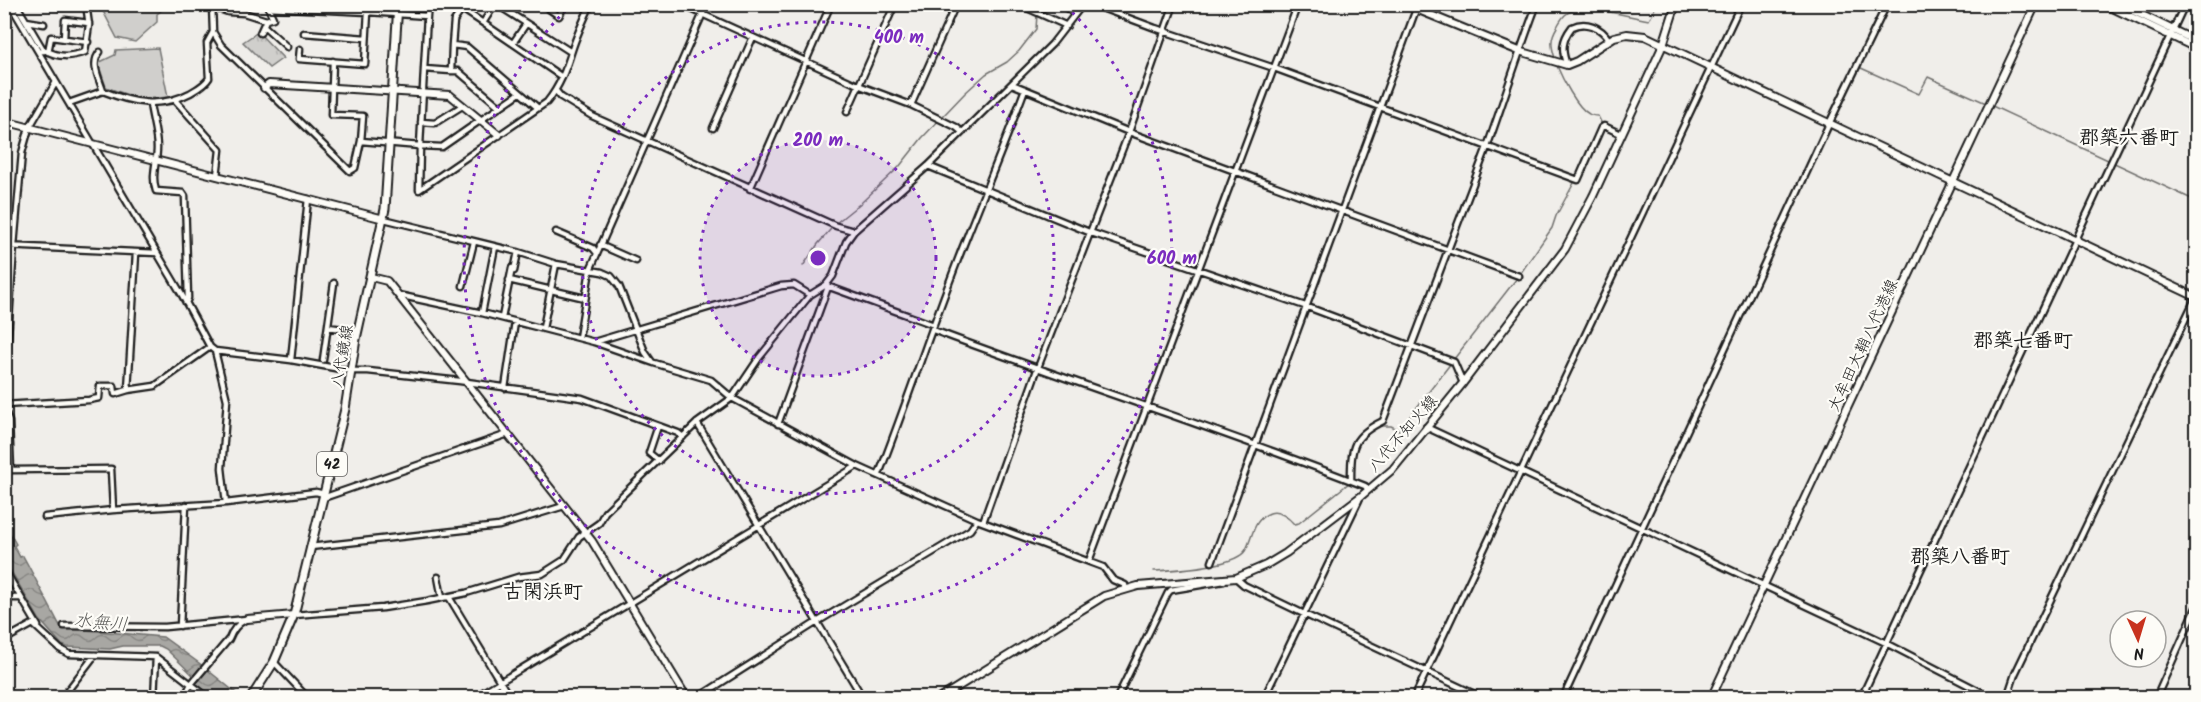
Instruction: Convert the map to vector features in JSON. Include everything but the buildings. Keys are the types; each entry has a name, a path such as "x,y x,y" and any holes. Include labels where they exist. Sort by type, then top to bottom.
{"main road":[{"name":"八代鏡線","path":"251,698 274,662 294,615 345,409 358,331 384,219 398,4"},
{"path":"1404,4 1417,7 1519,51 1563,64 1577,61 1609,40 1621,35 1645,36 2196,297"},
{"name":"八代不知火線","path":"940,698 1093,602 1125,588 1237,579 1253,571 1286,554 1393,469 1463,383 1565,249 1593,196 1663,45 1676,4"},
{"name":"大牟田大鞘八代港線","path":"1711,698 2036,4"},
{"path":"2104,4 2196,41"},
{"path":"2119,4 2196,48"},
{"path":"264,88 268,84 450,96 499,135"},
{"path":"4,121 384,219"},
{"path":"371,278 387,281 586,532 687,698"},
{"path":"247,619 294,615"}],"street":[{"path":"10,4 44,51 61,56 86,52 89,24 86,4"},
{"path":"49,4 64,7"},
{"path":"300,49 299,59 365,63 369,4"},
{"path":"428,4 419,190 547,102 556,91 568,66 571,52 590,5"},
{"path":"483,23 495,4 571,52"},
{"path":"542,4 559,16 565,4"},
{"path":"680,4 805,61 911,105 962,132"},
{"path":"579,338 590,270 707,4"},
{"path":"750,189 831,4"},
{"path":"847,112 895,4"},
{"path":"911,105 956,4"},
{"path":"1018,4 1067,26"},
{"path":"1060,4 1075,14"},
{"path":"778,424 827,286 846,242 854,231 928,166 1053,44 1083,4"},
{"path":"1091,4 1274,68 1578,180 1601,128 1604,126 1621,134"},
{"path":"697,698 817,622 970,530 980,521 1129,132 1174,4"},
{"path":"1089,561 1298,4"},
{"path":"1351,480 1354,447 1363,431 1383,421 1487,147 1519,51 1538,4"},
{"path":"1414,698 1741,4"},
{"path":"1563,698 1887,4"},
{"path":"1861,698 2185,4"},
{"path":"16,5 44,51 56,82 212,349 227,400 222,468 226,502"},
{"path":"69,103 103,91 120,98 150,104 175,100 193,91 208,80 207,44 213,32 213,6 228,12 244,13 265,23 287,47"},
{"path":"260,33 265,23 273,18 268,6 427,16"},
{"path":"451,70 454,21 464,7 483,23 562,77"},
{"path":"1212,562 1417,7"},
{"path":"64,39 65,20 89,24"},
{"path":"26,21 44,24"},
{"path":"513,43 526,24"},
{"path":"1563,64 1562,43 1572,27 1587,24 1599,29 1609,40"},
{"path":"213,32 221,45 350,171 355,168 361,141 363,116 331,116 333,61"},
{"path":"304,33 366,38"},
{"path":"44,51 51,37 88,42"},
{"path":"713,128 753,37"},
{"path":"452,45 467,46 538,108"},
{"path":"100,52 94,59 103,91"},
{"path":"424,69 458,71 501,107"},
{"path":"4,396 22,153 29,128 56,82"},
{"path":"1012,84 1129,132 1341,208 1520,276"},
{"path":"879,474 1025,89"},
{"path":"556,91 571,104 647,142 834,226 854,231"},
{"path":"361,141 442,147 520,93"},
{"path":"175,100 220,150 217,176"},
{"path":"150,104 157,147 156,191 183,193 185,196 188,298 186,303"},
{"path":"421,122 435,123 462,106"},
{"path":"928,166 1089,232 1305,306 1411,346 1454,364 1463,383"},
{"path":"291,360 308,199"},
{"path":"384,219 611,276 616,282 648,357 654,363"},
{"path":"556,232 593,248 597,253"},
{"path":"463,286 474,242"},
{"path":"600,245 636,261"},
{"path":"4,246 157,254"},
{"path":"482,313 495,247"},
{"path":"501,318 518,252"},
{"path":"128,390 136,253"},
{"path":"543,328 556,264"},
{"path":"509,280 585,298"},
{"path":"323,360 334,283"},
{"path":"594,342 781,286 794,285 810,295"},
{"path":"294,615 383,608 448,597 518,577 542,574 564,560 579,537 599,523 605,512 697,423 732,398 759,358 810,295 827,286 1037,370 1149,406 1351,480 1365,486 1368,490"},
{"path":"398,295 543,328 711,380 732,398 857,466 980,521 1103,567 1113,580 1125,585 1125,588"},
{"path":"2007,698 2015,674 2196,297"},
{"path":"505,388 515,322"},
{"path":"328,327 358,331"},
{"path":"113,510 111,469 11,470 9,422 4,406 99,398 100,386 114,386 115,394 155,386 212,349 351,371 386,372 582,398 678,433 683,437"},
{"path":"697,423 862,698"},
{"path":"658,426 649,453 659,461"},
{"path":"1426,427 1886,643 1993,698"},
{"path":"45,517 226,502 286,494 316,492 324,496 508,434"},
{"path":"473,698 857,466"},
{"path":"1264,698 1360,497"},
{"path":"180,626 186,505"},
{"path":"310,548 499,526 564,506"},
{"path":"4,569 39,627 64,651 69,654 156,657 209,698"},
{"path":"438,577 442,598"},
{"path":"1117,698 1170,590 1237,579 1304,614 1483,698"},
{"path":"448,597 510,698"},
{"path":"4,598 21,598"},
{"path":"2156,698 2196,608"},
{"path":"64,626 144,628 247,619"},
{"path":"183,698 191,684 207,667 240,622 247,619"},
{"path":"4,640 30,624 39,627"},
{"path":"62,698 95,655"},
{"path":"154,698 156,657"},
{"path":"274,662 308,698"},
{"path":"950,692 962,698"}],"green space":[{"path":"105,4 168,5 157,14 157,22 135,42 117,38 103,11 107,9"},
{"path":"258,32 283,58 269,68 243,42"},
{"path":"158,48 168,97 136,97 106,87 98,63 115,55 116,50"}],"water":[{"path":"4,523 16,544 14,546 20,557 23,556 63,628 163,637 241,697 213,697 195,683 198,680 160,646 123,646 110,649 62,645 39,619 5,561"}],"waterway":[{"path":"1555,58 1552,46 1553,35 1565,15 1572,11 1593,10 1649,20 1657,4"},
{"path":"1026,5 1036,9"},
{"path":"803,266 836,223 899,167 922,138 965,93 986,74 1007,62 1019,51 1036,29 1037,14"},
{"path":"1557,66 1580,106 1590,115 1598,116 1601,122 1591,146"},
{"path":"1861,68 1919,94 1928,77 1986,103"},
{"path":"1990,105 2196,201"},
{"path":"1520,274 1552,228 1575,181"},
{"path":"1454,359 1517,278"},
{"path":"1378,426 1391,426 1399,430 1451,363"},
{"path":"1154,571 1202,567 1229,561 1245,551 1256,524 1264,516 1277,513 1287,517 1294,524 1299,523 1349,483"}],"district":[{"name":"郡築六番町","path":"2129,137"},
{"name":"郡築七番町","path":"2023,340"},
{"name":"郡築八番町","path":"1960,556"},
{"name":"古閑浜町","path":"543,591"}],"water label":[{"name":"水無川","path":"101,622"}]}
